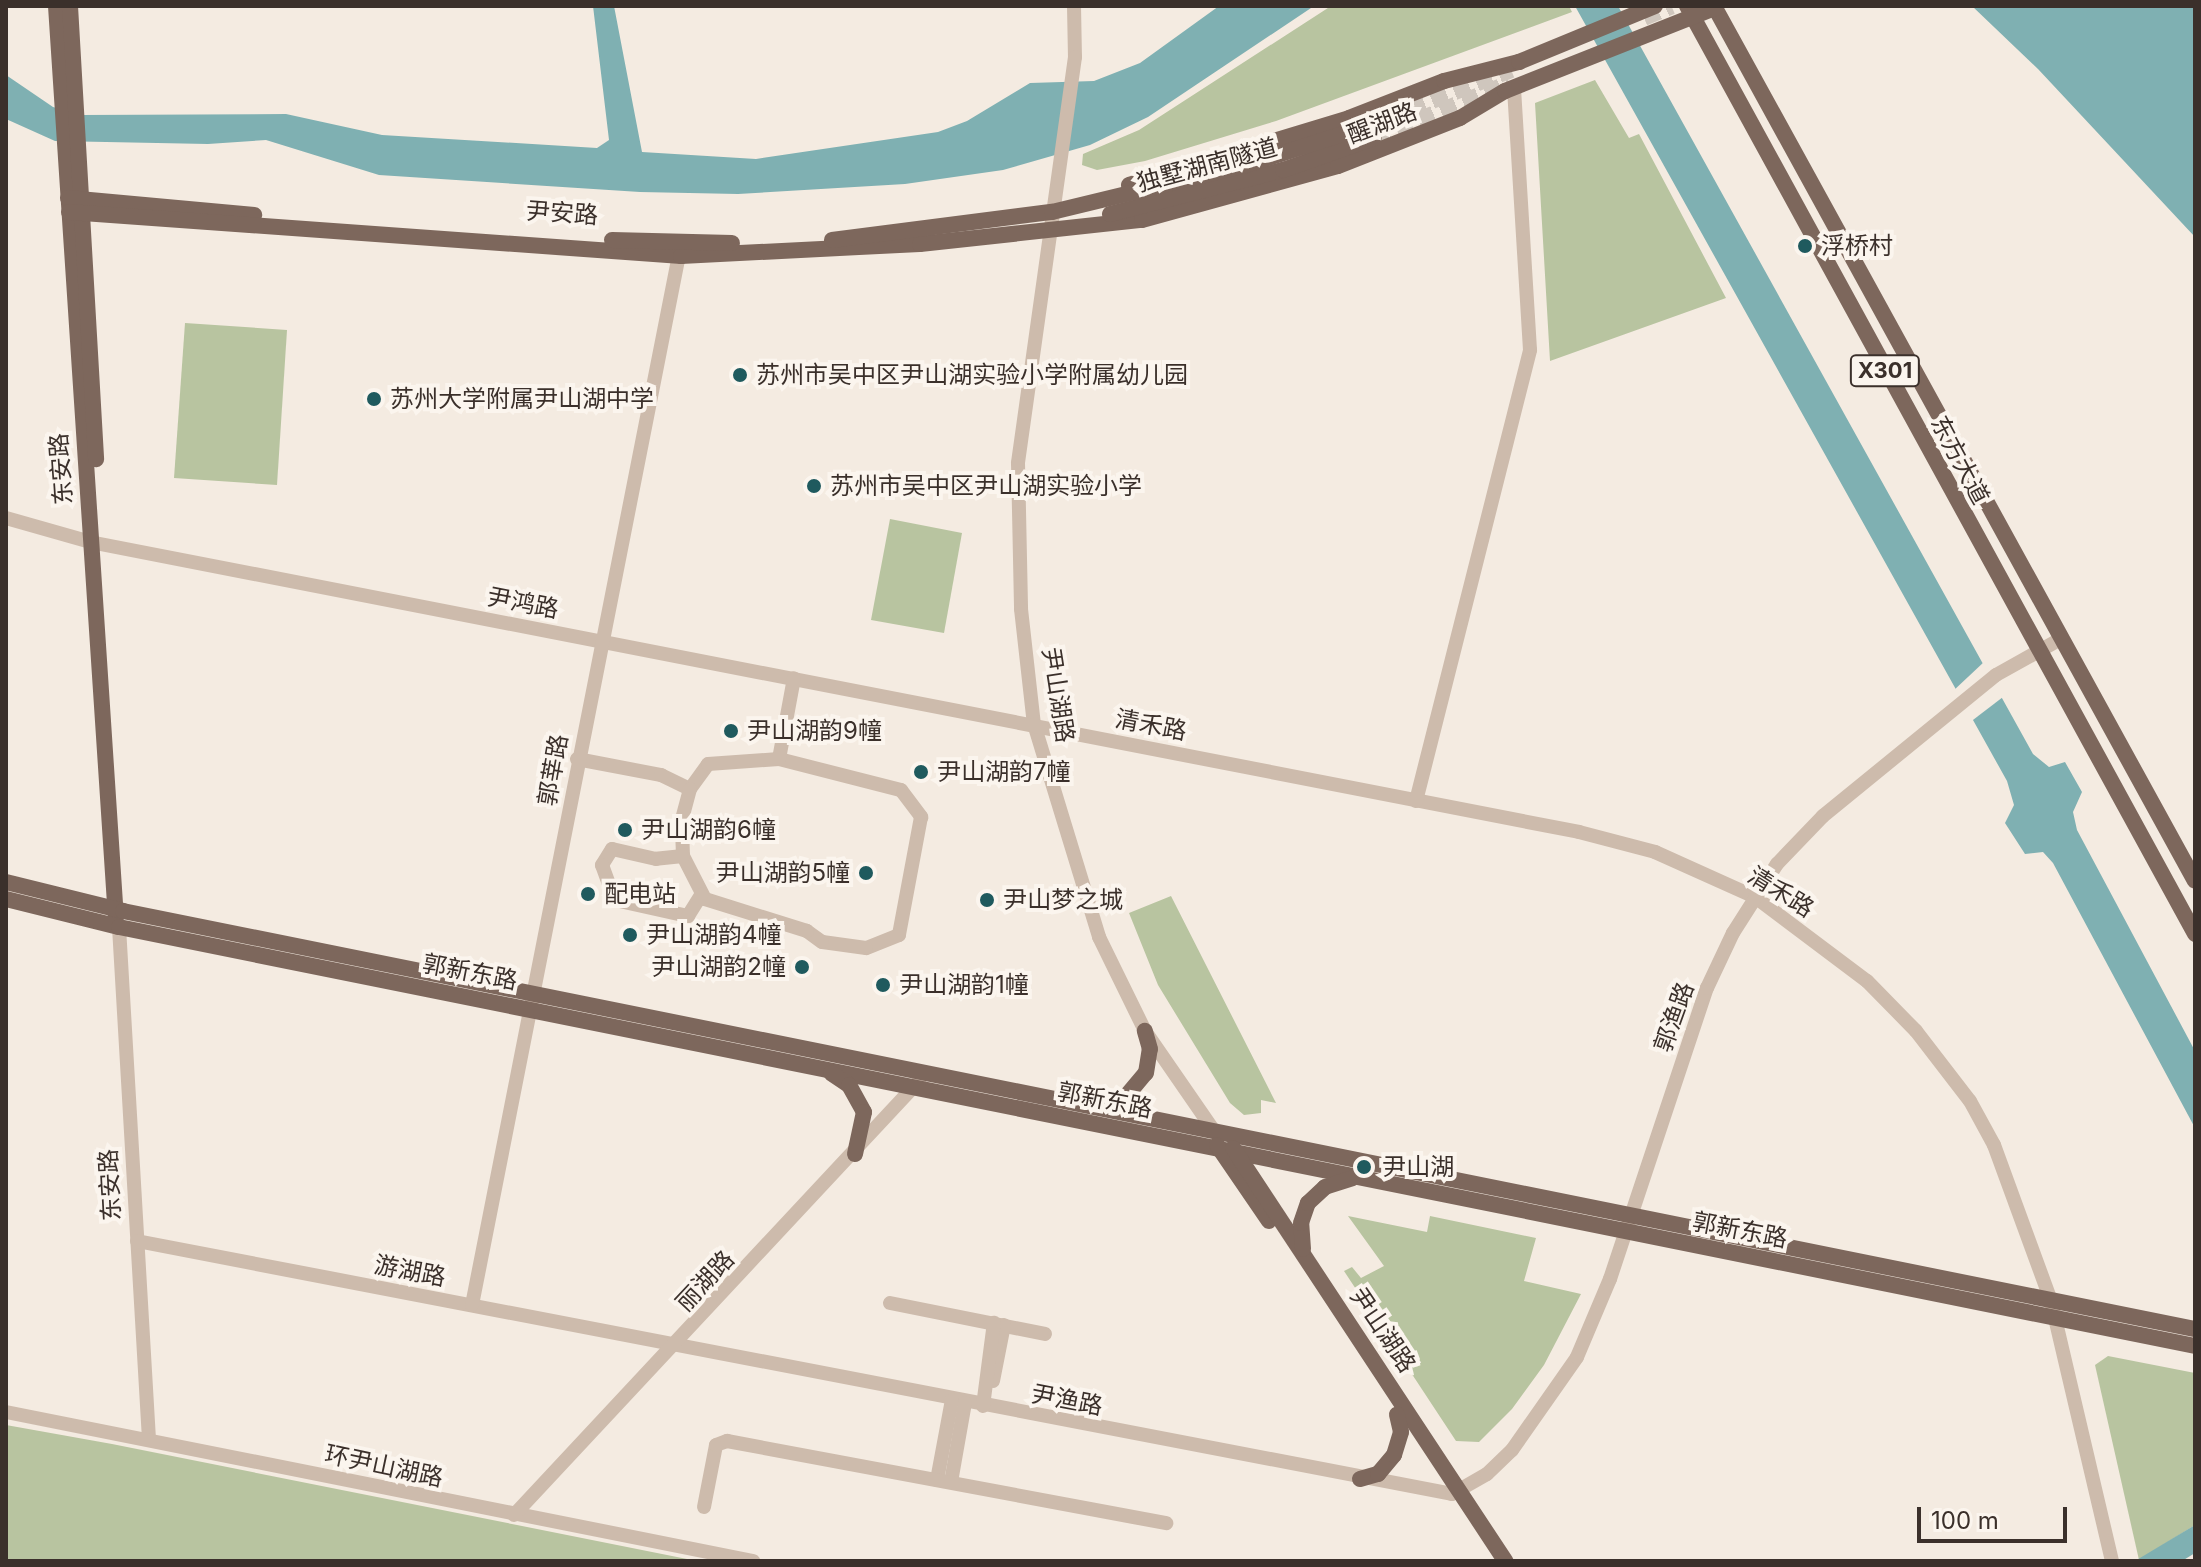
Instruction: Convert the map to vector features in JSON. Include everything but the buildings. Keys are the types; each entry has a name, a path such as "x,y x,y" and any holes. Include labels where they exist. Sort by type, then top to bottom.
{"main road":[{"name":"东安路","path":"56,6 67,80"},
{"name":"东安路","path":"70,6 67,80 71,158 118,916"},
{"name":"醒湖路","path":"1051,220 1349,118 1444,81 1519,62 1655,6"},
{"name":"醒湖路","path":"1051,220 1142,220 1338,166 1460,118 1514,87 1642,36 1690,11 1714,7"},
{"name":"东方大道","path":"1714,7 2059,640 2195,881"},
{"name":"东方大道","path":"1690,11 2036,649 2195,934"},
{"name":"独墅湖南隧道","path":"1051,220 1242,182 1369,133"},
{"name":"尹安路","path":"75,205 681,250 905,245 1051,220"},
{"name":"郭新东路","path":"6,882 118,916"},
{"name":"郭新东路","path":"6,899 118,916 1216,1139 2195,1346"},
{"name":"郭新东路","path":"532,1002 819,1067 1094,1107 1216,1139"},
{"path":"1094,1107 1123,1100 1139,1085 1149,1062 1145,1031"},
{"path":"819,1067 849,1085 861,1103 863,1130 855,1154"},
{"name":"尹山湖路","path":"1216,1139 1235,1150 1456,1493 1495,1561"},
{"name":"尹山湖路","path":"1216,1139 1397,1414 1505,1561"},
{"name":"郭新东路","path":"1235,1150 1363,1177 2195,1329"},
{"path":"1304,1255 1301,1223 1312,1199 1332,1183 1363,1177"},
{"path":"1360,1479 1378,1474 1394,1455 1401,1432 1397,1414"}],"street":[{"name":"尹山湖路","path":"1074,6 1072,79 1018,463 1021,609 1034,724 1083,897 1145,1031 1216,1139"},
{"path":"1416,801 1530,350 1514,87"},
{"name":"郭莘路","path":"472,1305 599,640 681,250"},
{"name":"尹鸿路","path":"6,518 95,543 1034,724"},
{"name":"郭渔路","path":"1456,1493 1512,1450 1555,1395 1597,1313 1707,988 1755,897 1777,864 1823,816 1996,675 2036,649 2059,640"},
{"path":"779,759 794,678"},
{"name":"清禾路","path":"1034,724 1655,852 1755,897 1867,981 1916,1031 1970,1101 2013,1190 2051,1301 2112,1561"},
{"path":"577,759 661,775 690,789"},
{"path":"779,759 901,790 913,801 921,817 899,935 866,948 822,942 807,931 723,907 701,895 683,856 682,819 690,789 708,764 779,759"},
{"path":"683,856 656,859 612,849 602,865 615,900 688,916 701,895"},
{"name":"东安路","path":"118,916 149,1440"},
{"name":"丽湖路","path":"514,1515 855,1154 919,1080"},
{"name":"游湖路","path":"137,1241 674,1346"},
{"path":"890,1303 1045,1334"},
{"path":"985,1399 999,1324"},
{"name":"尹渔路","path":"674,1346 959,1401 985,1399 1360,1479 1456,1493"},
{"path":"944,1481 959,1401"},
{"name":"环尹山湖路","path":"6,1412 753,1561"},
{"path":"704,1507 716,1445 727,1441 1166,1523"}],"green space":[{"path":"1331,6 1569,6 1572,12 1276,121 1145,161 1097,170 1082,165 1083,154 1139,130"},
{"path":"1595,80 1629,138 1639,134 1726,298 1550,361 1535,103"},
{"path":"185,323 287,330 277,485 174,478"},
{"path":"890,519 962,533 944,633 871,620"},
{"path":"1171,896 1276,1103 1261,1100 1261,1113 1244,1115 1230,1103 1158,985 1129,913"},
{"path":"1348,1216 1427,1232 1430,1216 1536,1238 1524,1281 1581,1294 1544,1365 1512,1409 1479,1442 1456,1441 1344,1271 1352,1267 1361,1278 1384,1266"},
{"path":"2108,1356 2195,1373 2195,1525 2139,1560 2095,1365"},
{"path":"6,1425 112,1444 697,1561 6,1561"}],"water":[{"path":"593,6 614,6 642,152 756,159 938,132 967,121 1030,83 1094,81 1140,63 1219,6 1314,6 1148,117 1090,145 1003,170 905,184 738,194 640,192 379,175 266,140 208,144 55,141 6,119 6,75 53,107 81,115 286,114 382,135 597,148 609,140"},
{"path":"1575,6 1618,6 2033,754 2049,767 2065,762 2082,792 2073,812 2077,830 2195,1051 2195,1128 2053,863 2043,852 2025,854 2005,823 2014,805 2007,781"},
{"path":"1972,6 2195,6 2195,237 2038,69"},
{"path":"2195,1525 2195,1553 2182,1561 2135,1561"}],"pier":[{"path":"1985,661 2003,697 1969,723 1952,692"}],"tunnel":[{"path":"1644,18 1672,6"},
{"path":"1365,127 1511,70"},
{"path":"1374,138 1509,83"}],"place":[{"name":"浮桥村","path":"1805,246"},
{"name":"苏州市吴中区尹山湖实验小学附属幼儿园","path":"740,375"},
{"name":"苏州大学附属尹山湖中学","path":"374,399"},
{"name":"苏州市吴中区尹山湖实验小学","path":"814,486"},
{"name":"尹山湖韵9幢","path":"731,731"},
{"name":"尹山湖韵7幢","path":"921,772"},
{"name":"尹山湖韵6幢","path":"625,830"},
{"name":"尹山湖韵5幢","path":"866,873"},
{"name":"配电站","path":"588,894"},
{"name":"尹山梦之城","path":"987,900"},
{"name":"尹山湖韵4幢","path":"630,935"},
{"name":"尹山湖韵2幢","path":"802,967"},
{"name":"尹山湖韵1幢","path":"883,985"},
{"name":"尹山湖","path":"1364,1167"}]}
